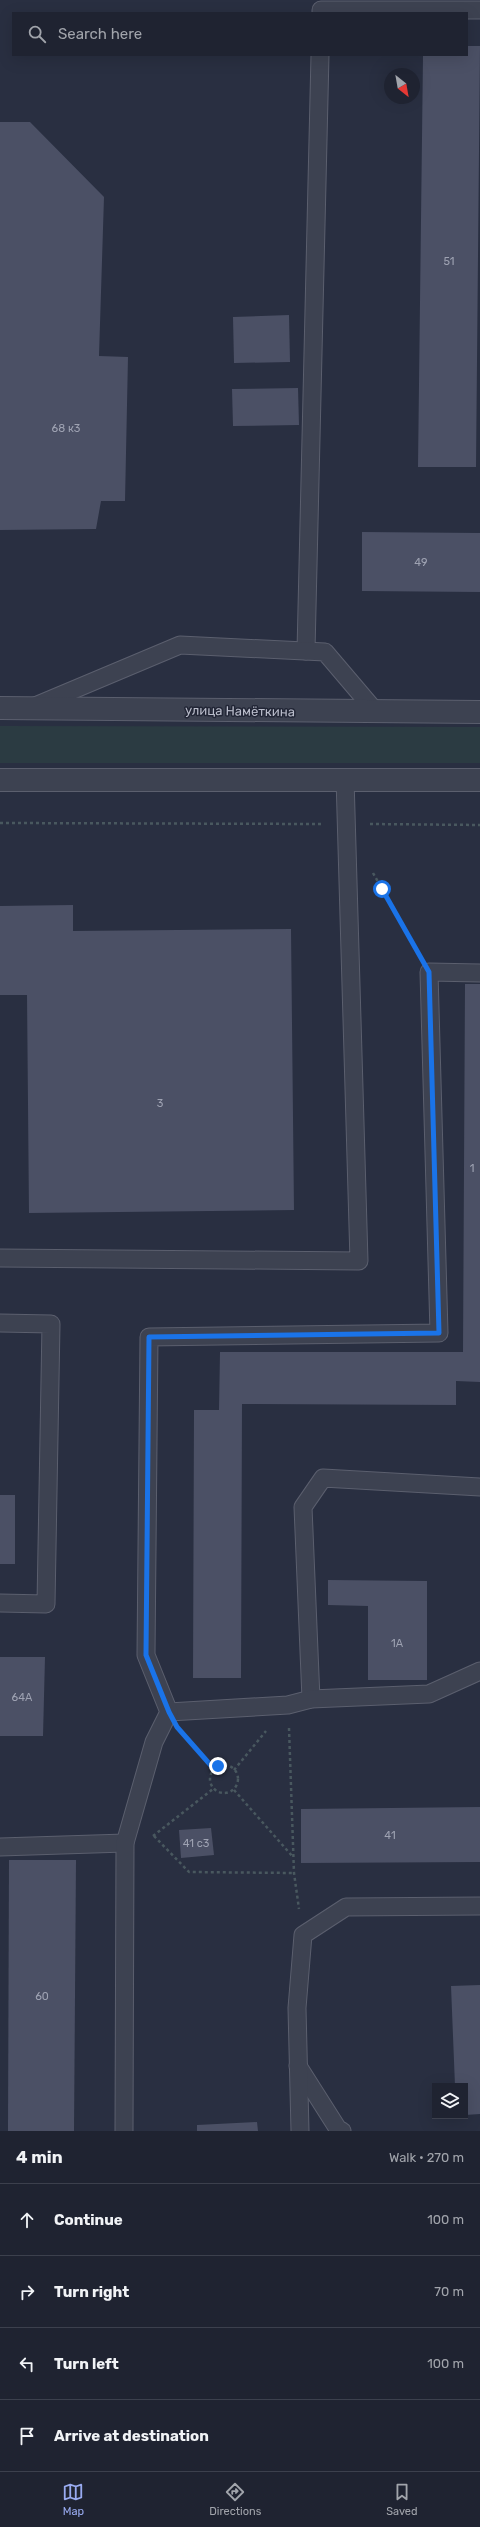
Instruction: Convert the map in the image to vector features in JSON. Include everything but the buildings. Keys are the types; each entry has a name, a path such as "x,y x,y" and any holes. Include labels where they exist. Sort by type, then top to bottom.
{"street":[{"name":"улица Намёткина","path":"0,708 480,712"},
{"path":"0,780 345,778 480,780"}],"lane":[{"path":"321,12 321,10 480,10"},
{"path":"306,651 320,56"},
{"path":"29,709 180,644 325,652 376,712"},
{"path":"0,1258 359,1261 345,824 345,778"},
{"path":"124,2131 125,1843 154,1742 169,1712 146,1655 149,1337 439,1333 429,972 480,973"},
{"path":"0,1323 51,1324 46,1604 0,1602"},
{"path":"311,1699 303,1507 323,1478 480,1486"},
{"path":"169,1712 288,1705 311,1699 429,1694 480,1671"},
{"path":"0,1847 125,1843"},
{"path":"300,2131 297,2008 303,1935 346,1907 480,1906"},
{"path":"298,2066 338,2129 342,2131"}],"path":[{"path":"0,823 480,825"},
{"path":"371,869 429,972"},
{"path":"234,1770 288,1705"},
{"path":"288,1705 294,1874 303,1935"},
{"path":"169,1712 177,1727 214,1769"},
{"path":"224,1765 234,1770 238,1780 234,1790 223,1794 213,1790 209,1779 214,1769 224,1765"},
{"path":"125,1843 147,1841 213,1790"},
{"path":"234,1790 293,1857"},
{"path":"154,1836 189,1872 294,1874"}],"shaded area":[{"path":"0,726 480,727 480,763 0,763"}],"route":[{"path":"218,1766 214,1769 177,1727 169,1712 146,1655 149,1337 439,1333 429,972 382,889"}]}
